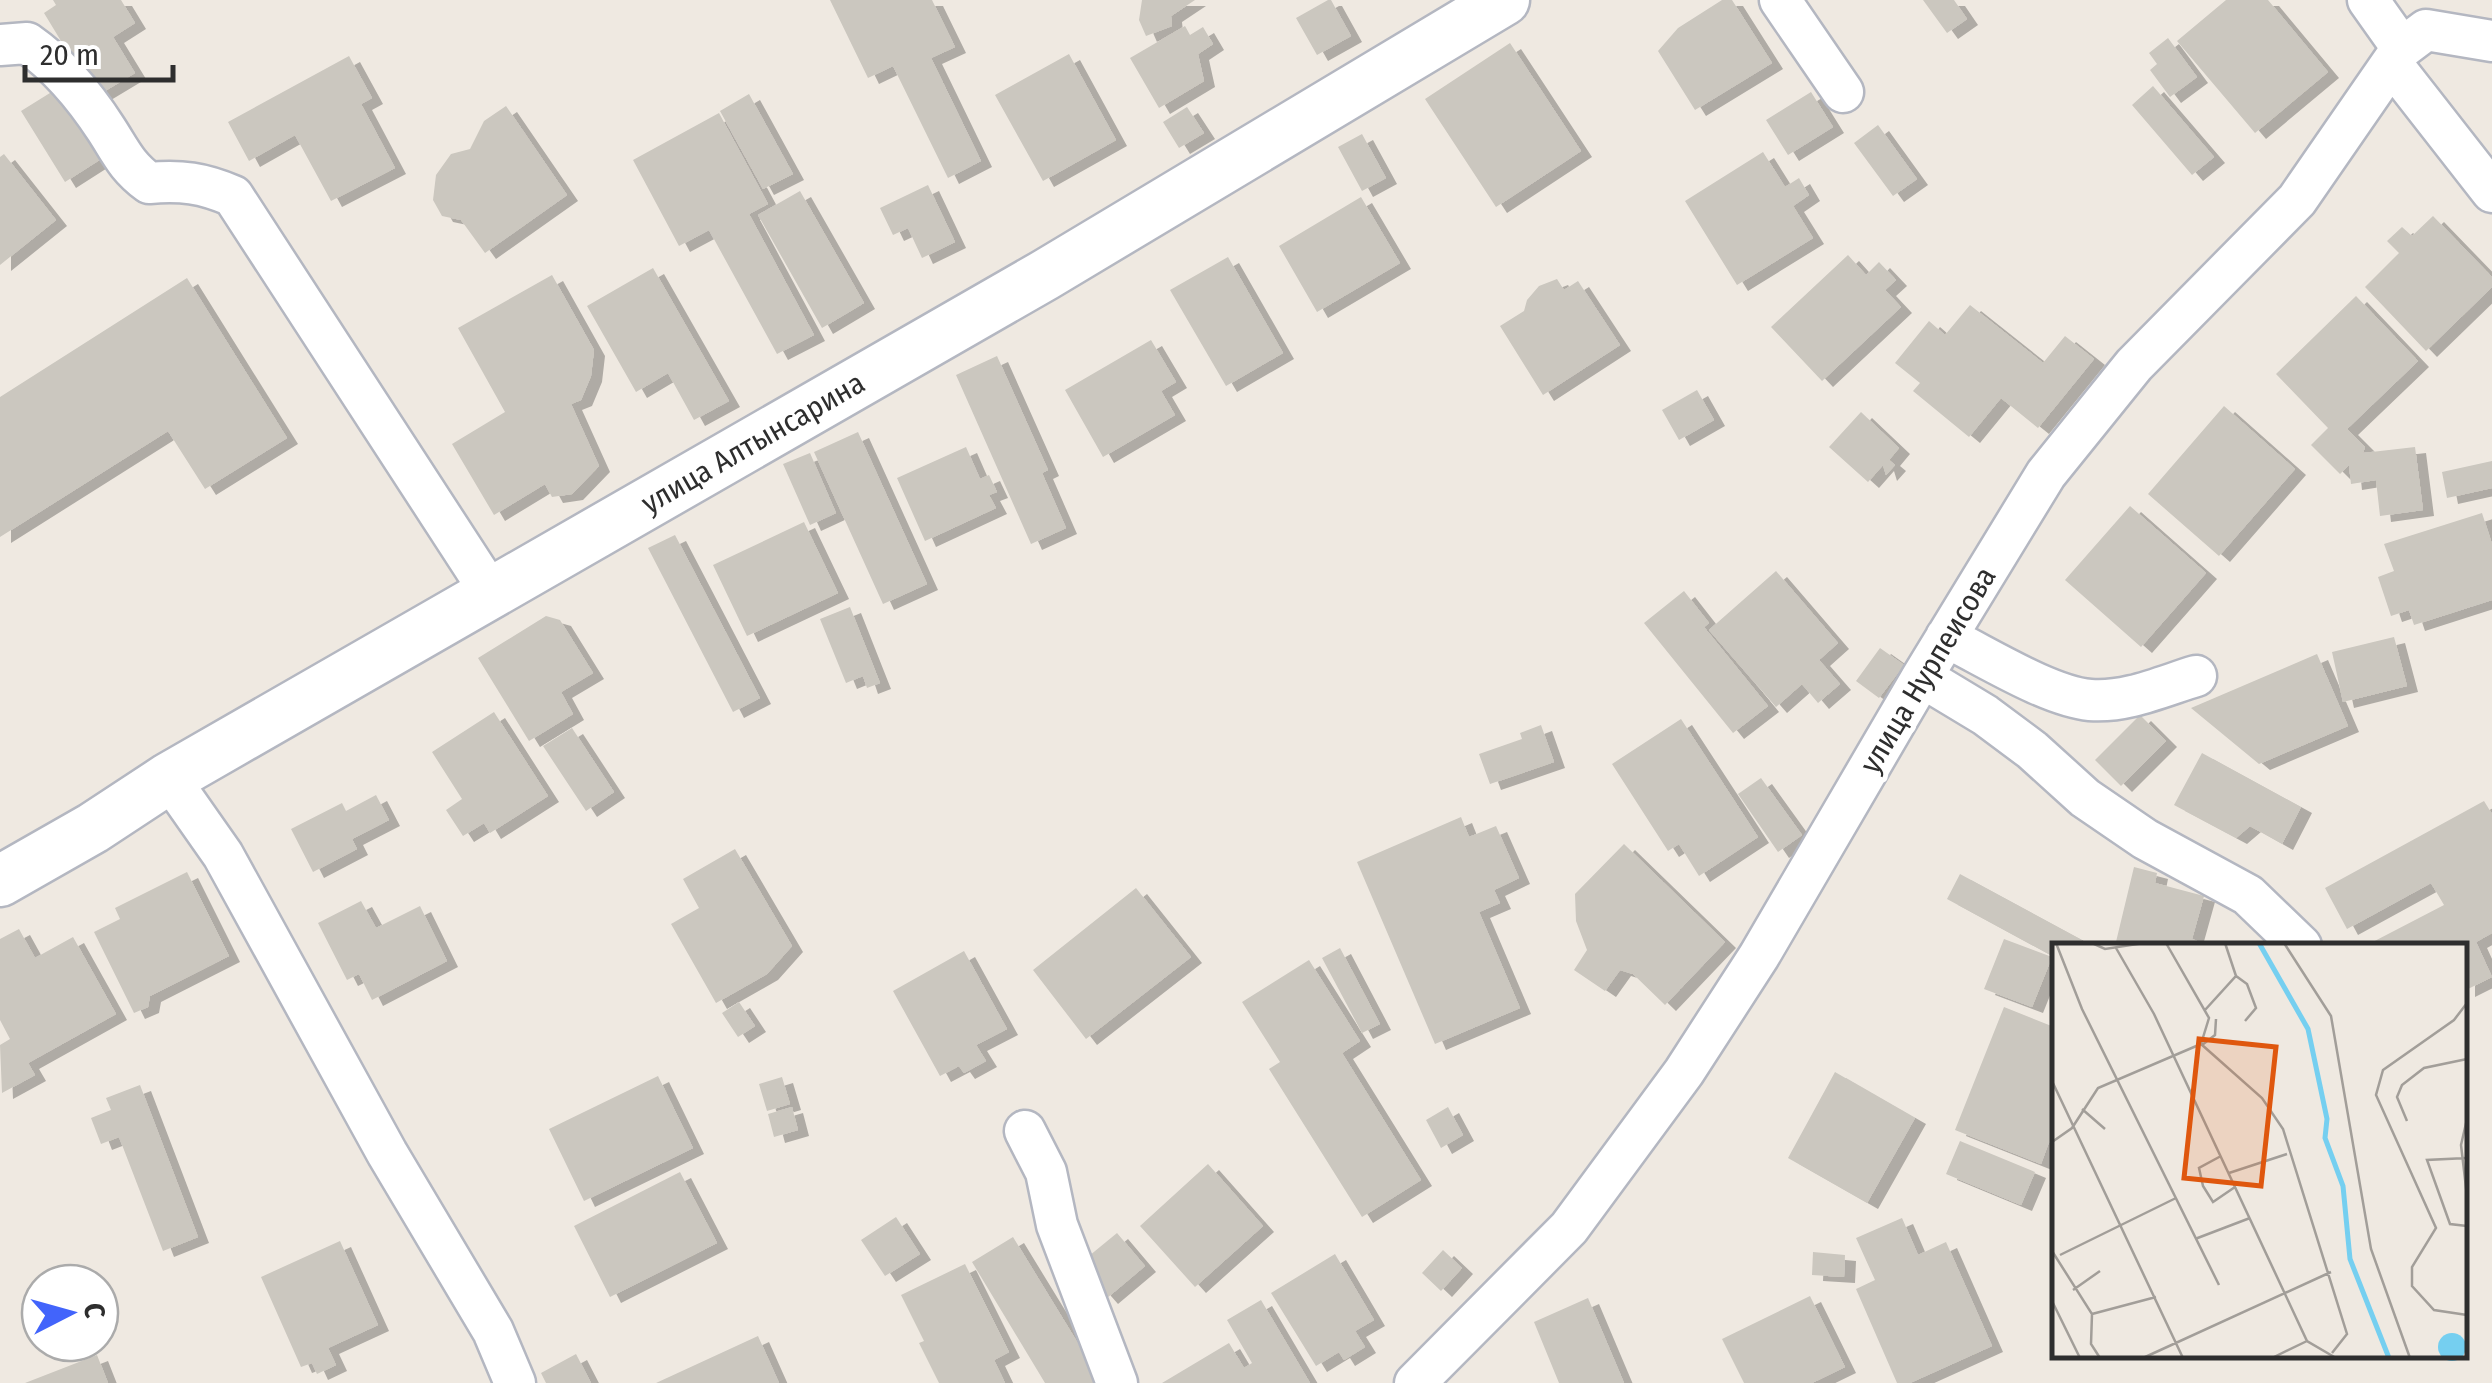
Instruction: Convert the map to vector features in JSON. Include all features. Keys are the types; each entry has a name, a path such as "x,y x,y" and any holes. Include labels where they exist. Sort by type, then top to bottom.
{"street":[{"name":"улица Алтынсарина","path":"0,881 93,828 169,778 1045,275 1504,0"},
{"path":"1780,0 1843,92"},
{"path":"2368,0 2397,56 2492,192"},
{"path":"2397,56 2426,30 2492,41"},
{"path":"0,45 27,42 51,60 75,86 129,168 149,184 180,180 233,196 492,593"},
{"name":"улица Нурпеисова","path":"1415,1383 1568,1228 1684,1072 1759,956 2046,474 2134,365 2298,200 2397,56"},
{"path":"1946,637 2030,681 2088,700 2130,697 2196,676"},
{"path":"1922,677 1985,714 2086,798 2145,839 2248,895 2298,943"},
{"path":"169,778 222,855 387,1153 492,1332 515,1383"},
{"path":"1024,1132 1046,1172 1057,1225 1117,1383"}],"building":[{"path":"53,0 121,0 135,23 113,37 135,73 95,97 44,13 56,5"},
{"path":"830,0 932,0 955,47 931,58 981,161 948,178 893,66 868,78"},
{"path":"1142,0 1195,0 1171,16 1172,26 1146,36 1139,20"},
{"path":"1328,0 1351,36 1317,55 1296,18"},
{"path":"1722,0 1732,0 1772,63 1695,110 1658,51 1678,28"},
{"path":"1923,0 1954,0 1967,19 1947,33"},
{"path":"2226,0 2268,0 2328,72 2255,133 2177,41"},
{"path":"1185,26 1190,35 1203,27 1213,44 1198,54 1204,81 1159,108 1130,58"},
{"path":"2168,38 2197,77 2170,97 2150,70 2157,64 2149,53"},
{"path":"1510,43 1581,151 1496,207 1425,99"},
{"path":"1069,54 1116,140 1043,181 995,95"},
{"path":"349,56 372,98 361,104 395,168 331,201 295,135 249,161 228,122"},
{"path":"2153,86 2214,157 2192,175 2132,105"},
{"path":"58,88 101,159 65,182 21,111"},
{"path":"1811,92 1833,127 1788,155 1766,120"},
{"path":"749,94 793,174 763,189 720,111"},
{"path":"506,106 567,195 485,253 461,220 442,216 433,200 436,175 451,154 470,149 484,121"},
{"path":"1187,107 1204,133 1179,148 1163,122"},
{"path":"719,113 768,204 749,214 814,335 777,354 709,230 679,246 633,160"},
{"path":"1878,125 1917,179 1893,196 1854,143"},
{"path":"1362,134 1386,178 1362,191 1338,147"},
{"path":"1763,152 1785,187 1799,178 1809,195 1793,206 1813,238 1737,285 1685,201"},
{"path":"4,154 56,220 0,265 0,157"},
{"path":"928,185 955,242 922,258 908,228 893,235 880,208"},
{"path":"800,191 864,303 822,328 758,215"},
{"path":"1361,197 1400,263 1317,312 1279,246"},
{"path":"2433,216 2492,277 2492,287 2426,351 2365,287 2399,253 2387,241 2402,227 2412,236"},
{"path":"1848,255 1866,275 1879,262 1896,280 1885,290 1901,307 1822,381 1771,327"},
{"path":"1228,257 1283,353 1226,386 1170,290"},
{"path":"653,268 729,401 694,420 668,373 636,392 587,306"},
{"path":"552,275 594,350 591,376 581,400 571,404 599,466 572,494 552,497 545,484 494,515 452,444 505,412 458,328"},
{"path":"187,278 287,438 205,489 168,431 0,537 0,397"},
{"path":"1557,279 1564,290 1578,281 1620,345 1543,395 1500,326 1524,311 1527,300 1539,286"},
{"path":"2356,296 2418,361 2347,429 2365,447 2363,453 2415,447 2423,510 2380,516 2376,480 2351,484 2349,465 2340,474 2311,445 2328,428 2276,374"},
{"path":"1970,305 2043,363 2065,336 2094,359 2038,428 2001,398 1969,437 1913,391 1920,383 1895,363 1929,321 1945,335"},
{"path":"1151,340 1176,382 1161,391 1175,415 1103,457 1065,390"},
{"path":"997,356 1048,470 1042,473 1066,528 1031,544 956,375"},
{"path":"1697,390 1714,420 1679,440 1662,410"},
{"path":"2224,406 2295,469 2219,556 2148,494"},
{"path":"1861,412 1899,448 1889,460 1895,465 1886,475 1883,465 1868,482 1829,447"},
{"path":"858,432 927,584 883,604 814,452"},
{"path":"966,447 980,479 989,475 997,492 989,495 996,508 925,541 897,478"},
{"path":"810,453 836,513 810,525 783,464"},
{"path":"2492,461 2492,488 2447,498 2442,472"},
{"path":"2130,506 2206,573 2141,647 2065,580"},
{"path":"2482,513 2492,544 2492,600 2414,625 2409,610 2391,616 2378,577 2394,571 2384,544"},
{"path":"804,522 838,593 747,636 713,565"},
{"path":"675,535 760,698 733,712 648,548"},
{"path":"1776,571 1838,643 1819,660 1840,684 1818,703 1802,684 1776,707 1709,630"},
{"path":"1684,591 1709,623 1704,627 1768,706 1733,733 1644,623"},
{"path":"850,607 880,683 867,688 863,676 846,683 820,619"},
{"path":"546,616 560,620 593,673 561,692 573,714 529,741 478,658"},
{"path":"2394,637 2407,686 2343,702 2332,652"},
{"path":"1880,648 1904,665 1879,698 1856,681"},
{"path":"2317,654 2348,726 2259,764 2191,708"},
{"path":"494,712 548,796 490,833 484,823 463,836 446,810 462,799 432,752"},
{"path":"2140,715 2166,741 2121,786 2095,760"},
{"path":"1681,719 1758,837 1699,876 1679,844 1668,851 1612,764"},
{"path":"1541,725 1554,762 1490,784 1479,754 1522,739 1520,733"},
{"path":"572,728 614,792 586,811 543,746"},
{"path":"2202,753 2301,807 2282,844 2250,826 2236,838 2174,805"},
{"path":"1761,778 1802,835 1778,852 1738,794"},
{"path":"376,795 389,820 352,839 357,849 313,872 291,829 342,803 346,811"},
{"path":"2484,801 2492,814 2492,933 2476,942 2492,977 2467,990 2467,943 2371,943 2444,905 2431,883 2347,929 2325,888"},
{"path":"1461,817 1469,837 1496,826 1519,878 1494,890 1500,903 1479,912 1520,1008 1435,1044 1357,862"},
{"path":"1624,844 1725,942 1665,1005 1633,974 1620,970 1605,991 1574,970 1587,950 1576,921 1575,894"},
{"path":"735,849 792,946 767,974 716,1003 671,924 699,908 683,879"},
{"path":"2134,867 2157,873 2155,883 2204,896 2192,939 2202,943 2116,943"},
{"path":"187,872 229,956 150,996 148,1007 134,1013 94,932 120,919 115,908"},
{"path":"1960,874 2082,940 2052,943 2052,956 1947,899"},
{"path":"1136,888 1191,957 1086,1039 1033,970"},
{"path":"361,901 376,928 420,906 447,961 372,1000 359,974 347,980 318,923"},
{"path":"19,929 35,958 73,937 116,1014 28,1063 35,1075 2,1093 0,1045 10,1039 0,1020 0,939"},
{"path":"2004,939 2052,957 2032,1007 1984,989"},
{"path":"1340,948 1380,1024 1362,1033 1322,958"},
{"path":"964,951 1007,1029 976,1045 986,1061 964,1073 959,1066 940,1076 893,991"},
{"path":"1309,960 1360,1041 1342,1053 1421,1180 1362,1217 1269,1069 1280,1062 1242,1002"},
{"path":"739,1002 755,1026 738,1037 722,1013"},
{"path":"2004,1007 2052,1026 2052,1143 2049,1142 2041,1164 1955,1130"},
{"path":"1835,1072 1915,1118 1867,1203 1788,1158"},
{"path":"658,1076 693,1148 584,1201 549,1129"},
{"path":"782,1077 790,1104 767,1111 759,1084"},
{"path":"140,1085 198,1237 163,1251 119,1137 101,1144 91,1118 111,1110 106,1098"},
{"path":"792,1107 798,1130 774,1137 768,1114"},
{"path":"1448,1107 1463,1135 1441,1148 1426,1120"},
{"path":"1960,1141 2035,1172 2021,1205 1946,1174"},
{"path":"1208,1164 1263,1226 1195,1287 1140,1226"},
{"path":"680,1172 717,1243 610,1297 574,1226"},
{"path":"896,1217 920,1254 885,1276 861,1240"},
{"path":"1902,1218 1918,1255 1946,1242 1992,1346 1910,1383 1897,1383 1856,1289 1875,1280 1856,1238"},
{"path":"1117,1233 1145,1266 1107,1298 1078,1265"},
{"path":"1013,1237 1090,1363 1090,1371 1105,1379 1102,1383 1045,1383 972,1262"},
{"path":"340,1241 378,1325 328,1348 336,1365 317,1374 312,1363 301,1367 261,1277"},
{"path":"1443,1250 1462,1268 1441,1291 1422,1273"},
{"path":"1813,1252 1845,1255 1844,1277 1812,1275"},
{"path":"1335,1254 1374,1320 1355,1331 1365,1347 1344,1360 1339,1352 1316,1366 1271,1293"},
{"path":"965,1264 1009,1352 994,1360 1005,1383 939,1383 901,1295"},
{"path":"1810,1296 1845,1367 1812,1383 1744,1383 1722,1339"},
{"path":"1588,1298 1624,1383 1559,1383 1534,1322"},
{"path":"1261,1300 1310,1383 1162,1383 1229,1343 1244,1368 1252,1363 1227,1320"},
{"path":"758,1336 779,1383 656,1383"},
{"path":"576,1354 591,1383 546,1383 541,1373"},
{"path":"76,1363 100,1363 108,1383 25,1383"}]}
